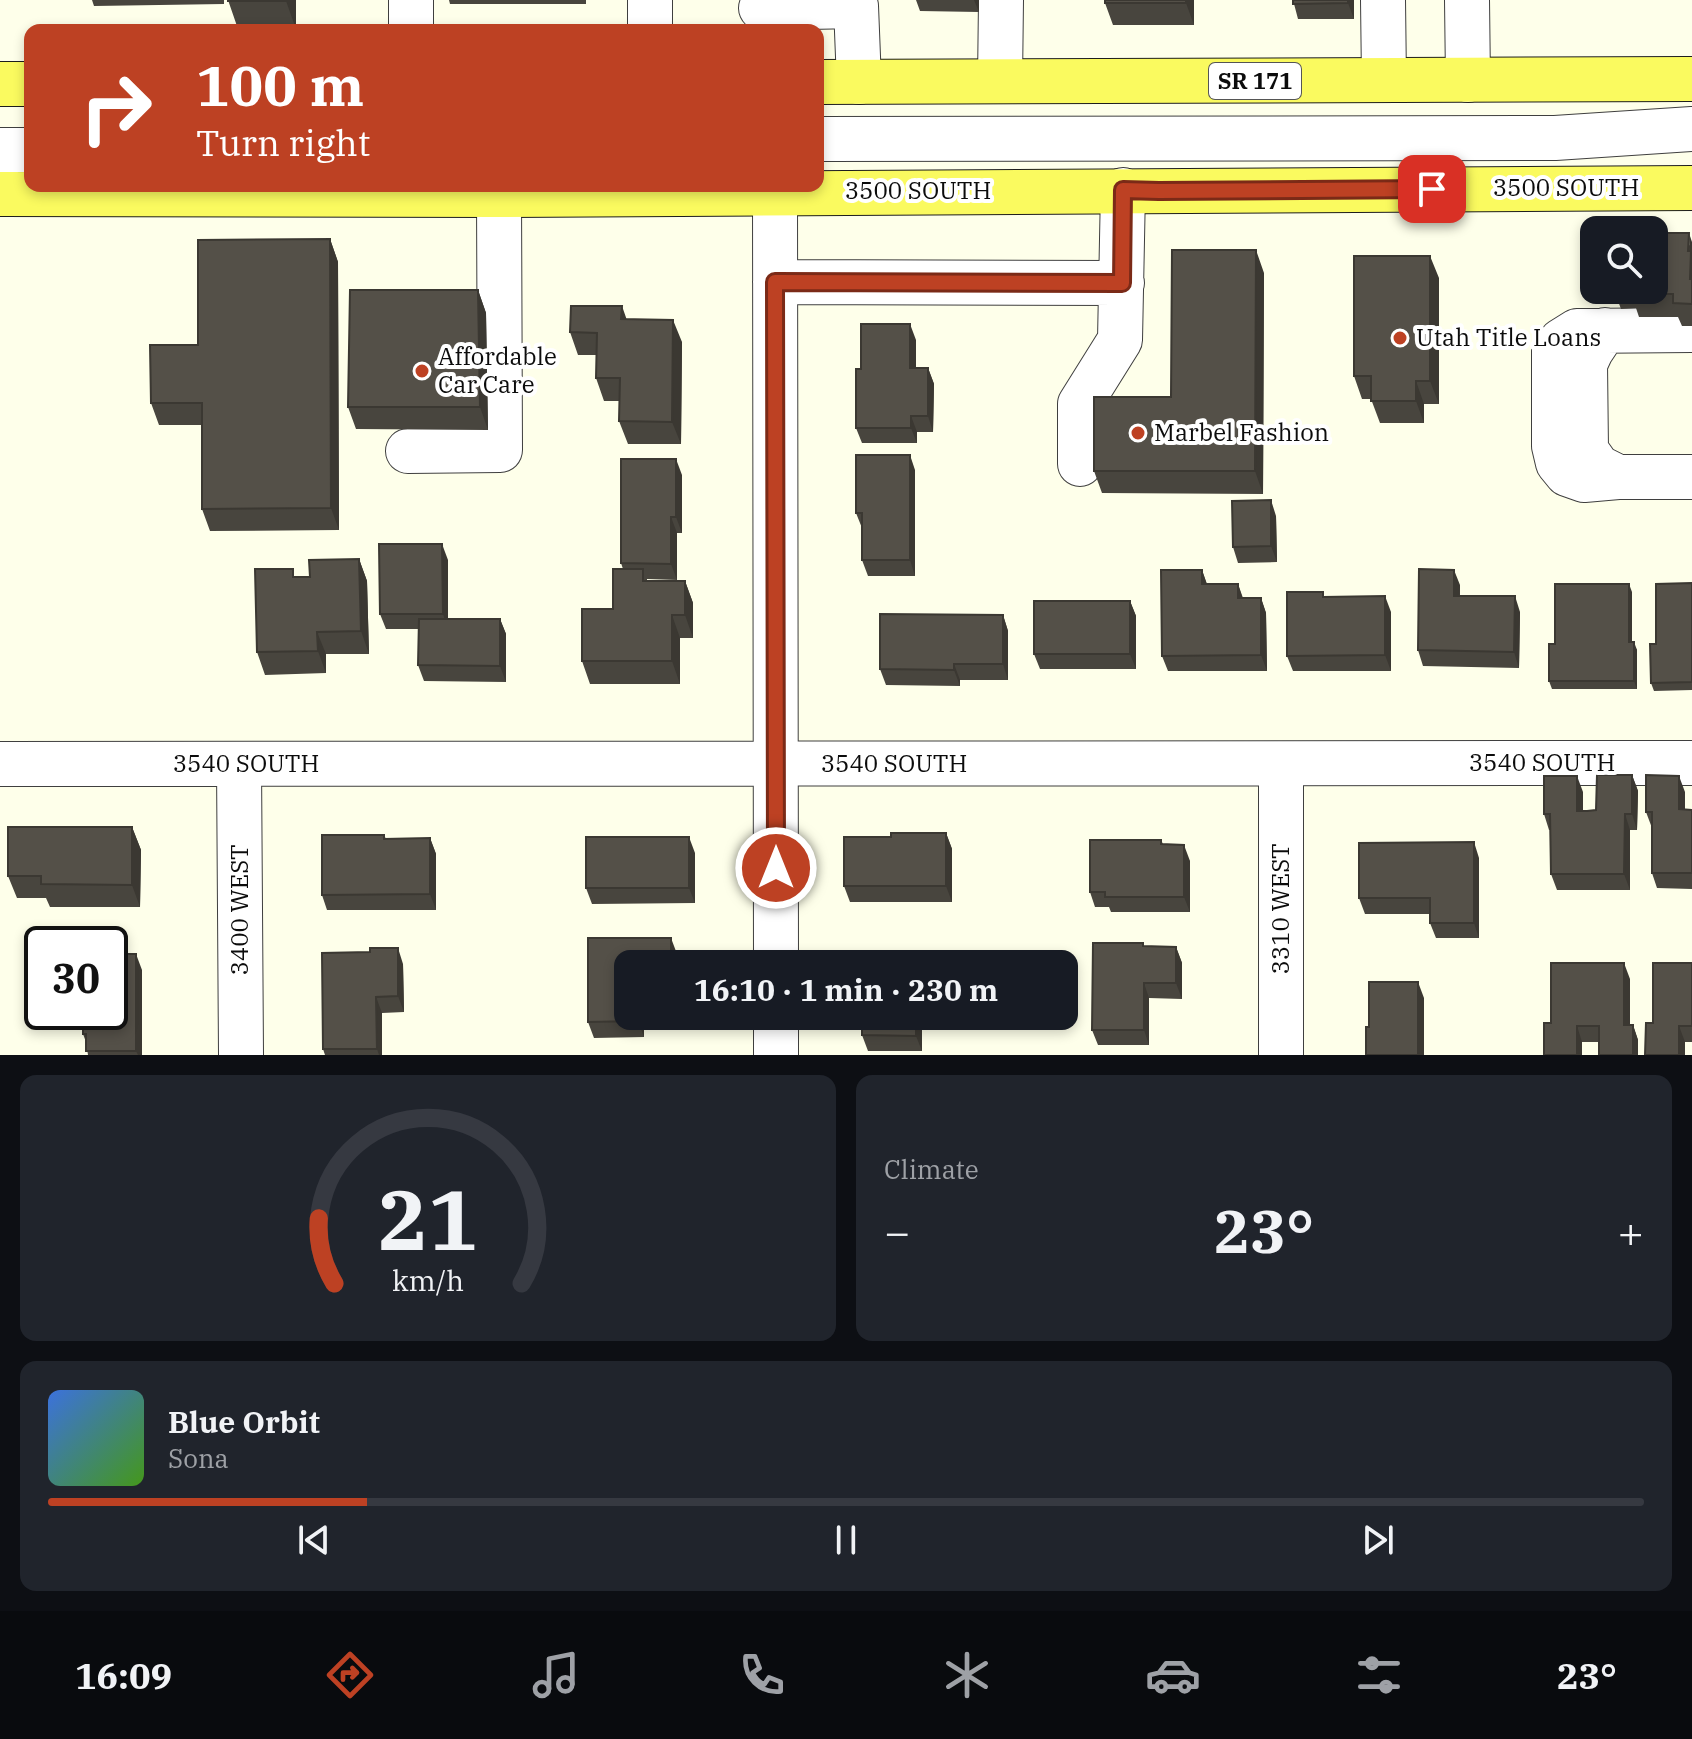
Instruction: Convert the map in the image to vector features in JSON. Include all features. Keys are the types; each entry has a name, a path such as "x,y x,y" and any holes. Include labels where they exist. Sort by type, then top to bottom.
{"main road":[{"name":"SR 171","path":"839,82 1692,79"},
{"path":"0,84 24,84"},
{"name":"3500 SOUTH","path":"824,192 1692,188"},
{"name":"3500 SOUTH","path":"0,194 775,192"}],"street":[{"path":"411,0 411,24"},
{"path":"650,0 650,24"},
{"path":"1000,81 1001,0"},
{"path":"1383,0 1384,80"},
{"path":"1467,0 1468,80"},
{"path":"761,13 857,3 839,82"},
{"path":"824,139 1555,138 1692,129"},
{"path":"0,150 24,150"},
{"path":"1080,464 1080,404 1120,340 1123,190"},
{"path":"775,192 776,950"},
{"path":"408,451 500,450 499,195"},
{"path":"775,282 1122,283"},
{"path":"1692,330 1577,331 1561,341 1555,348 1554,446 1558,463 1572,477 1584,480 1692,477"},
{"name":"3540 SOUTH","path":"0,764 1692,763"},
{"name":"3400 WEST","path":"239,764 241,1055"},
{"name":"3310 WEST","path":"1281,764 1281,1055"},
{"path":"776,1030 776,1055"}],"building":[{"path":"286,0 286,1 228,1"},
{"path":"1105,0 1186,0 1186,3 1105,3"},
{"path":"1293,0 1348,0 1348,3 1293,4"},
{"path":"1668,233 1689,233 1692,304 1673,303 1673,294 1668,294"},
{"path":"330,239 331,508 202,509 202,403 151,403 150,345 198,345 198,240"},
{"path":"1172,250 1256,250 1255,471 1094,471 1094,397 1171,397"},
{"name":"Utah Title Loans","path":"1354,256 1430,256 1430,381 1416,381 1416,401 1371,401 1371,376 1354,376"},
{"name":"Affordable Car Care","path":"350,290 478,290 480,407 348,407"},
{"path":"571,306 622,306 621,319 673,320 672,422 619,421 620,378 596,378 597,333 570,332"},
{"path":"861,324 910,324 910,368 928,368 928,416 911,416 911,428 856,428 856,369 861,369"},
{"path":"856,455 910,455 910,560 862,560 862,513 856,513"},
{"path":"621,459 676,459 676,517 671,517 671,564 621,563"},
{"path":"1271,500 1271,546 1233,547 1232,501"},
{"path":"379,544 442,544 443,614 380,614"},
{"path":"359,559 361,631 317,632 318,651 257,652 255,569 293,569 293,577 310,577 309,560"},
{"path":"613,569 643,569 643,581 685,581 685,615 672,615 672,661 582,661 582,609 613,609"},
{"path":"1419,569 1454,570 1454,596 1515,596 1514,652 1418,650"},
{"path":"1161,570 1202,570 1202,584 1238,584 1238,598 1261,598 1261,655 1162,656"},
{"path":"1692,583 1692,682 1651,683 1650,644 1656,644 1656,584"},
{"path":"1555,584 1629,584 1629,642 1634,642 1634,681 1549,681 1549,644 1555,644"},
{"path":"1287,592 1323,592 1323,597 1385,596 1385,655 1287,656"},
{"path":"1034,601 1130,601 1130,654 1034,654"},
{"path":"880,614 1003,615 1003,664 954,664 954,670 880,669"},
{"path":"419,619 500,619 500,666 418,665"},
{"path":"1597,775 1632,775 1632,814 1625,814 1624,874 1551,874 1550,814 1544,814 1544,776 1577,776 1577,811 1587,811 1596,810"},
{"path":"1646,775 1679,776 1679,809 1692,810 1692,873 1652,873 1652,812 1646,812"},
{"path":"8,827 132,827 132,885 41,884 41,876 8,876"},
{"path":"891,833 946,833 946,886 844,886 844,837 891,837"},
{"path":"322,835 430,838 430,894 322,895"},
{"path":"586,837 689,837 689,888 586,888"},
{"path":"1090,840 1161,840 1161,844 1184,845 1184,897 1105,897 1105,892 1090,892"},
{"path":"1474,842 1474,923 1430,923 1430,898 1359,898 1359,843"},
{"path":"588,938 671,938 671,950 614,950 614,1021 588,1022"},
{"path":"1093,943 1143,943 1143,946 1176,947 1176,983 1144,983 1144,1030 1092,1030"},
{"path":"370,948 398,948 398,996 376,997 377,1049 323,1049 322,953 370,952"},
{"path":"128,954 136,954 136,1051 86,1051 86,1034 83,1030 128,1030"},
{"path":"1551,963 1624,963 1624,1025 1633,1025 1633,1055 1599,1055 1599,1026 1577,1026 1577,1055 1544,1055 1544,1023 1551,1023"},
{"path":"1653,963 1692,963 1692,1026 1679,1026 1679,1055 1645,1055 1646,1023 1653,1023"},
{"path":"1369,982 1418,982 1418,1055 1366,1055"},
{"path":"862,1030 916,1030 916,1036 862,1035"}],"place":[{"name":"Utah Title Loans","path":"1400,338"},
{"name":"Affordable Car Care","path":"422,371"},
{"name":"Marbel Fashion","path":"1138,433"}],"route":[{"path":"776,868 775,282 1122,283 1123,190 1432,189"}]}
